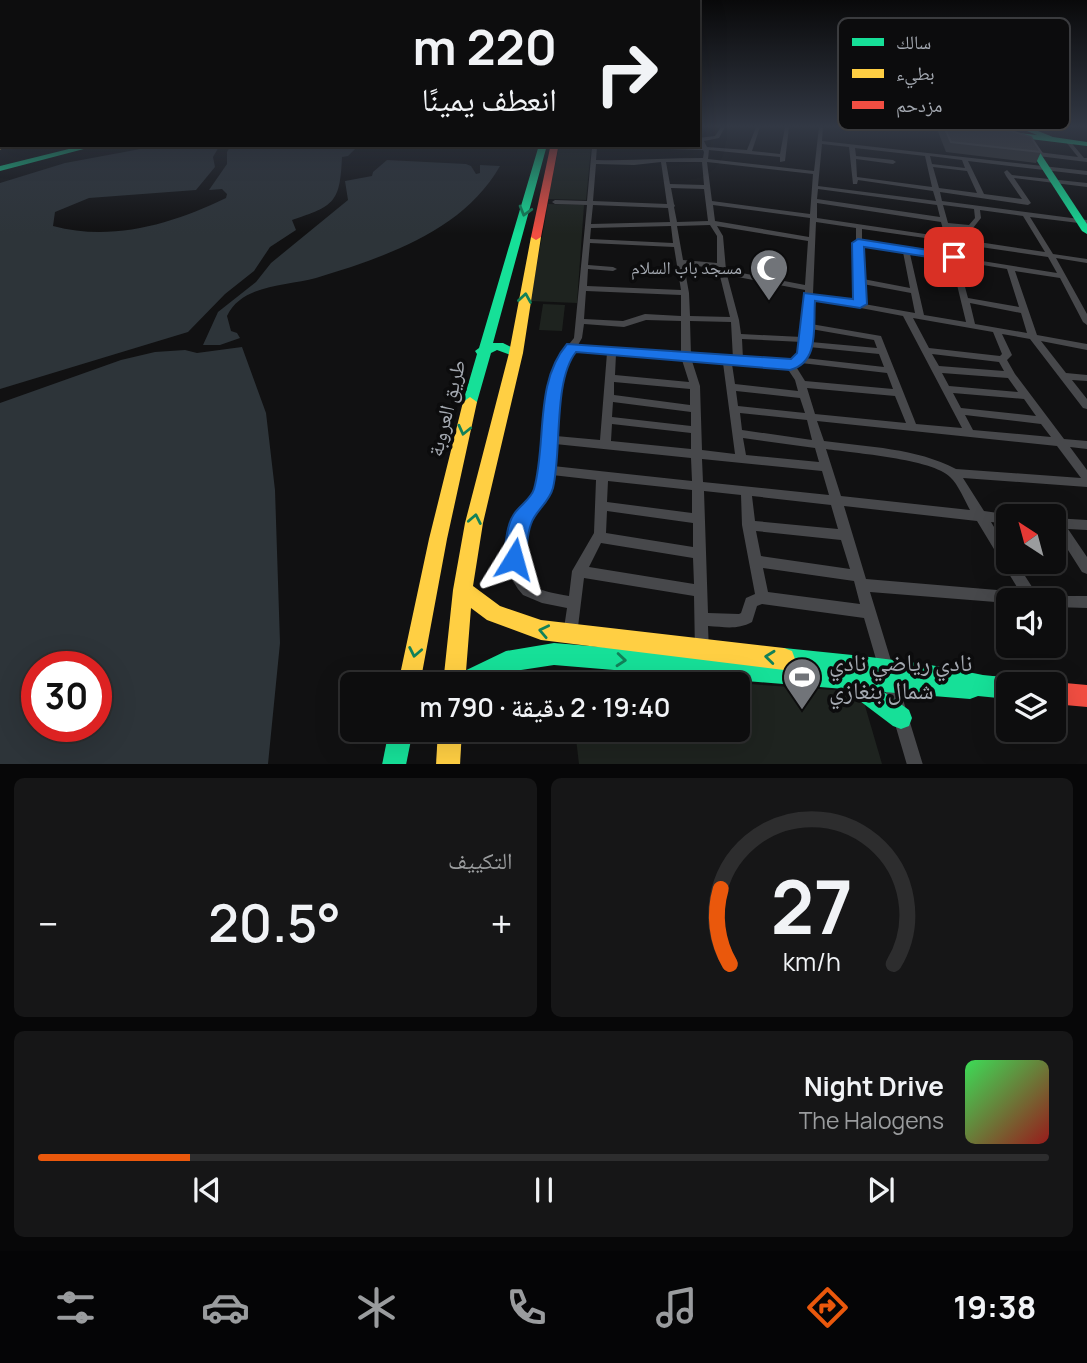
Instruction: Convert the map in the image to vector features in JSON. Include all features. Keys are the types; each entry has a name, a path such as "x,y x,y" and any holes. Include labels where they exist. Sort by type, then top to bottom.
{"main road":[{"path":"0,169 21,163"},
{"name":"طريق العروبة","path":"411,672 438,539 482,351 508,272 538,163"},
{"path":"455,672 463,590 481,489 516,353 538,218 551,163"},
{"path":"1044,163 1085,224"},
{"path":"482,351 498,346 516,353"},
{"path":"463,590 485,607 512,622 539,631 702,649 887,676"},
{"path":"485,672 502,663 541,654 848,680 887,676 940,676 996,687"},
{"path":"848,680 875,696 901,718"},
{"path":"1066,694 1087,696"},
{"path":"394,764 399,742"},
{"path":"448,764 449,742"}],"street":[{"path":"574,603 531,592 521,583 515,572 520,523 526,510 541,496 548,470 551,414 562,359 578,338 594,163"},
{"path":"664,163 670,186 685,293 686,357 695,386 702,667"},
{"path":"704,163 712,223 720,236 722,269 737,336 732,387 741,459"},
{"path":"726,163 817,173"},
{"path":"780,169 781,163"},
{"path":"818,163 811,239 808,326 806,342 795,363 915,764"},
{"path":"854,163 856,192"},
{"path":"893,163 897,184"},
{"path":"929,163 971,325"},
{"path":"966,163 981,195"},
{"path":"998,163 1087,185"},
{"path":"1001,163 1037,216"},
{"path":"930,166 970,170"},
{"path":"1009,176 1087,173"},
{"path":"855,178 1027,202"},
{"path":"670,186 707,187"},
{"path":"815,187 1085,224"},
{"path":"815,201 971,227 978,218 977,208"},
{"path":"555,202 672,206"},
{"path":"710,202 1087,261"},
{"path":"1026,215 1087,322"},
{"path":"588,226 712,223 811,239"},
{"path":"859,226 860,304"},
{"path":"587,241 677,245"},
{"path":"858,243 1063,276"},
{"path":"906,250 920,316"},
{"path":"680,262 722,269 860,304 1087,347"},
{"path":"1010,267 1033,337 1083,397 1087,406"},
{"path":"585,268 613,269"},
{"path":"859,281 915,291"},
{"path":"583,288 685,293"},
{"path":"964,300 1025,311"},
{"path":"906,313 970,434"},
{"path":"580,321 624,324 645,317 735,320"},
{"path":"808,326 874,336 912,426"},
{"path":"925,350 1002,359 1007,355 996,330"},
{"path":"737,336 882,351"},
{"path":"573,347 733,361 888,370"},
{"path":"605,444 612,350"},
{"path":"1002,359 1025,396 1087,480"},
{"path":"935,369 1011,375"},
{"path":"1063,376 1087,378"},
{"path":"610,378 695,386"},
{"path":"732,387 898,393"},
{"path":"946,389 1025,396"},
{"path":"609,398 696,409"},
{"path":"734,409 1087,444"},
{"path":"957,411 1042,420"},
{"path":"607,420 696,430"},
{"path":"737,433 818,442 925,460 954,473 1087,480"},
{"path":"549,439 825,467"},
{"path":"548,470 996,518"},
{"path":"954,473 996,541"},
{"path":"570,635 579,571 598,537 602,477"},
{"path":"746,491 748,525 762,598"},
{"path":"602,506 698,519"},
{"path":"1066,524 1087,525"},
{"path":"748,525 846,535"},
{"path":"598,537 699,553"},
{"path":"1066,538 1087,568"},
{"path":"755,561 859,581 996,595"},
{"path":"579,571 700,591"},
{"path":"701,619 740,621 747,617 751,602 762,598 868,612"},
{"path":"1066,602 1087,603"}],"shaded area":[{"path":"65,163 214,163 215,167 196,190 89,198 55,212 53,226 97,232 163,223 226,198 227,194 222,189 209,190 227,163 341,163 337,193 332,200 318,211 292,220 296,230 270,247 254,271 225,294 188,332 0,389 0,183"},
{"path":"384,163 466,164 471,166 476,174 480,173 480,165 500,166 484,189 444,224 369,261 316,278 254,292 234,306 227,316 231,331 237,333 240,338 220,345 203,345 218,312 256,282 271,263 348,200 345,181 372,176"},
{"path":"556,163 590,163 586,200 548,199"},
{"path":"548,204 584,205 577,303 530,301"},
{"path":"543,304 565,305 562,331 539,330"},
{"path":"242,347 266,413 275,490 280,643 268,764 0,764 0,403 121,360 155,352 185,350 197,353"},
{"name":"نادي رياضي نادي شمال بنغازي","path":"750,684 861,692 882,764 579,764 576,742 750,742"}],"traffic: fast":[{"path":"0,169 25,163"},
{"path":"470,402 538,163"},
{"path":"1042,163 1087,231"},
{"path":"482,351 498,346 516,353"},
{"path":"486,672 506,662 554,654 970,688"},
{"path":"784,659 940,676 996,687"},
{"path":"852,682 901,718"},
{"path":"394,764 399,742"}],"traffic: slow":[{"path":"455,672 463,590 474,523 516,353 536,237"},
{"path":"411,672 438,539 470,402"},
{"path":"463,590 494,613 541,630 784,659"},
{"path":"448,764 449,742"}],"traffic: jam":[{"path":"536,237 551,163"},
{"path":"1066,694 1087,696"}],"place":[{"name":"مسجد باب السلام","path":"769,302"},
{"name":"نادي رياضي نادي شمال بنغازي","path":"802,711"}],"route":[{"path":"514,559 521,519 526,510 540,499 543,490 548,470 550,422 562,359 573,347 790,365 804,355 809,296 860,304 858,243 954,257"}]}
